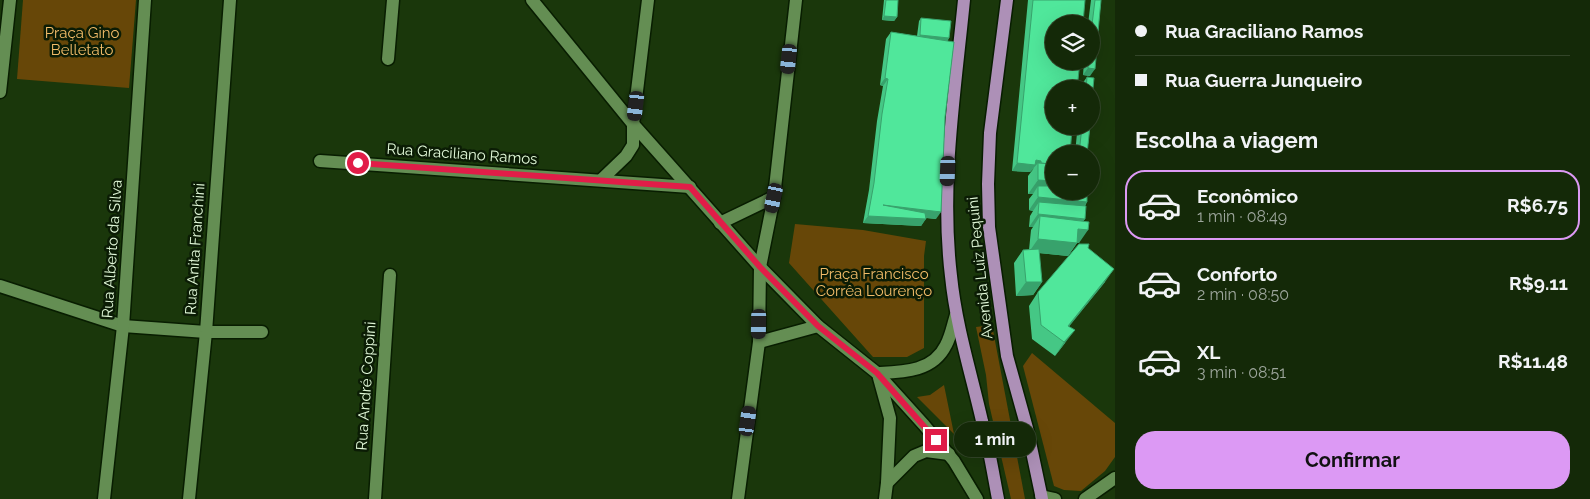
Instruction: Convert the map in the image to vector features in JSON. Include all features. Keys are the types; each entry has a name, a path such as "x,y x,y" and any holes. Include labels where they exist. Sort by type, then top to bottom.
{"main road":[{"name":"Avenida Luiz Pequini","path":"964,0 950,122 948,187 950,274 956,314 983,422 998,499"},
{"name":"Avenida Luiz Pequini","path":"1007,0 990,133 989,227 1007,356 1027,428 1041,498"}],"street":[{"path":"0,92 10,0"},
{"name":"Rua Alberto da Silva","path":"104,499 123,326 145,0"},
{"name":"Rua Anita Franchini","path":"189,499 206,332 230,0"},
{"path":"388,58 393,0"},
{"path":"532,0 634,124 760,267 818,326 877,373 949,454 977,499"},
{"path":"602,180 626,156 633,145 648,0"},
{"path":"738,499 759,342 760,267 774,198 796,0"},
{"name":"Rua Graciliano Ramos","path":"320,161 690,187"},
{"path":"720,223 774,198"},
{"name":"Rua André Coppini","path":"374,499 390,275"},
{"path":"0,286 123,326 206,332 262,332"},
{"path":"877,373 916,370 927,365 940,355 947,344 956,314"},
{"path":"759,342 818,326"},
{"path":"877,373 890,418 885,499"},
{"path":"887,483 914,456 926,451 949,454"},
{"path":"1085,499 1115,479"},
{"path":"1102,499 1115,479"},
{"path":"1041,498 1055,499"}],"green space":[{"name":"Praça Gino Belletato","path":"23,0 136,0 129,88 17,79"},
{"name":"Praça Francisco Corrêa Lourenço","path":"795,224 863,230 926,241 924,256 924,348 907,357 873,357 789,263"},
{"path":"992,325 1025,499 1011,499 989,404 986,375 976,327"},
{"path":"1032,353 1115,423 1115,457 1105,471 1081,491 1064,490 1054,486 1023,366"},
{"path":"944,385 954,434 917,397 930,395"}],"building":[{"path":"886,0 898,0 897,17 884,16"},
{"path":"1033,0 1085,0 1084,15 1045,15 1045,70 1079,70 1078,80 1045,80 1045,135 1072,135 1071,145 1045,145 1045,164 1036,160 1035,165 1017,163"},
{"path":"1095,0 1101,0 1100,15 1093,15"},
{"path":"921,18 951,21 949,38 920,35"},
{"path":"891,32 954,42 945,117 941,212 883,205 925,213 926,219 868,216 888,79 885,78"},
{"path":"1087,77 1094,78 1094,80 1087,80"},
{"path":"1081,135 1089,135 1088,145 1080,145"},
{"path":"1038,163 1045,163 1045,180 1038,180"},
{"path":"1038,186 1045,186 1045,198 1038,197"},
{"path":"1067,200 1087,200 1087,202"},
{"path":"1039,202 1086,206 1085,219 1038,214"},
{"path":"1040,216 1089,222 1088,230 1078,229 1077,243 1038,239"},
{"path":"1079,244 1089,244 1088,248 1114,269 1068,326 1075,330 1064,342 1041,325 1038,292"},
{"path":"1039,249 1042,282 1026,282 1023,250"}],"route":[{"path":"358,163 690,187 760,267 818,326 877,373 936,440"}]}
